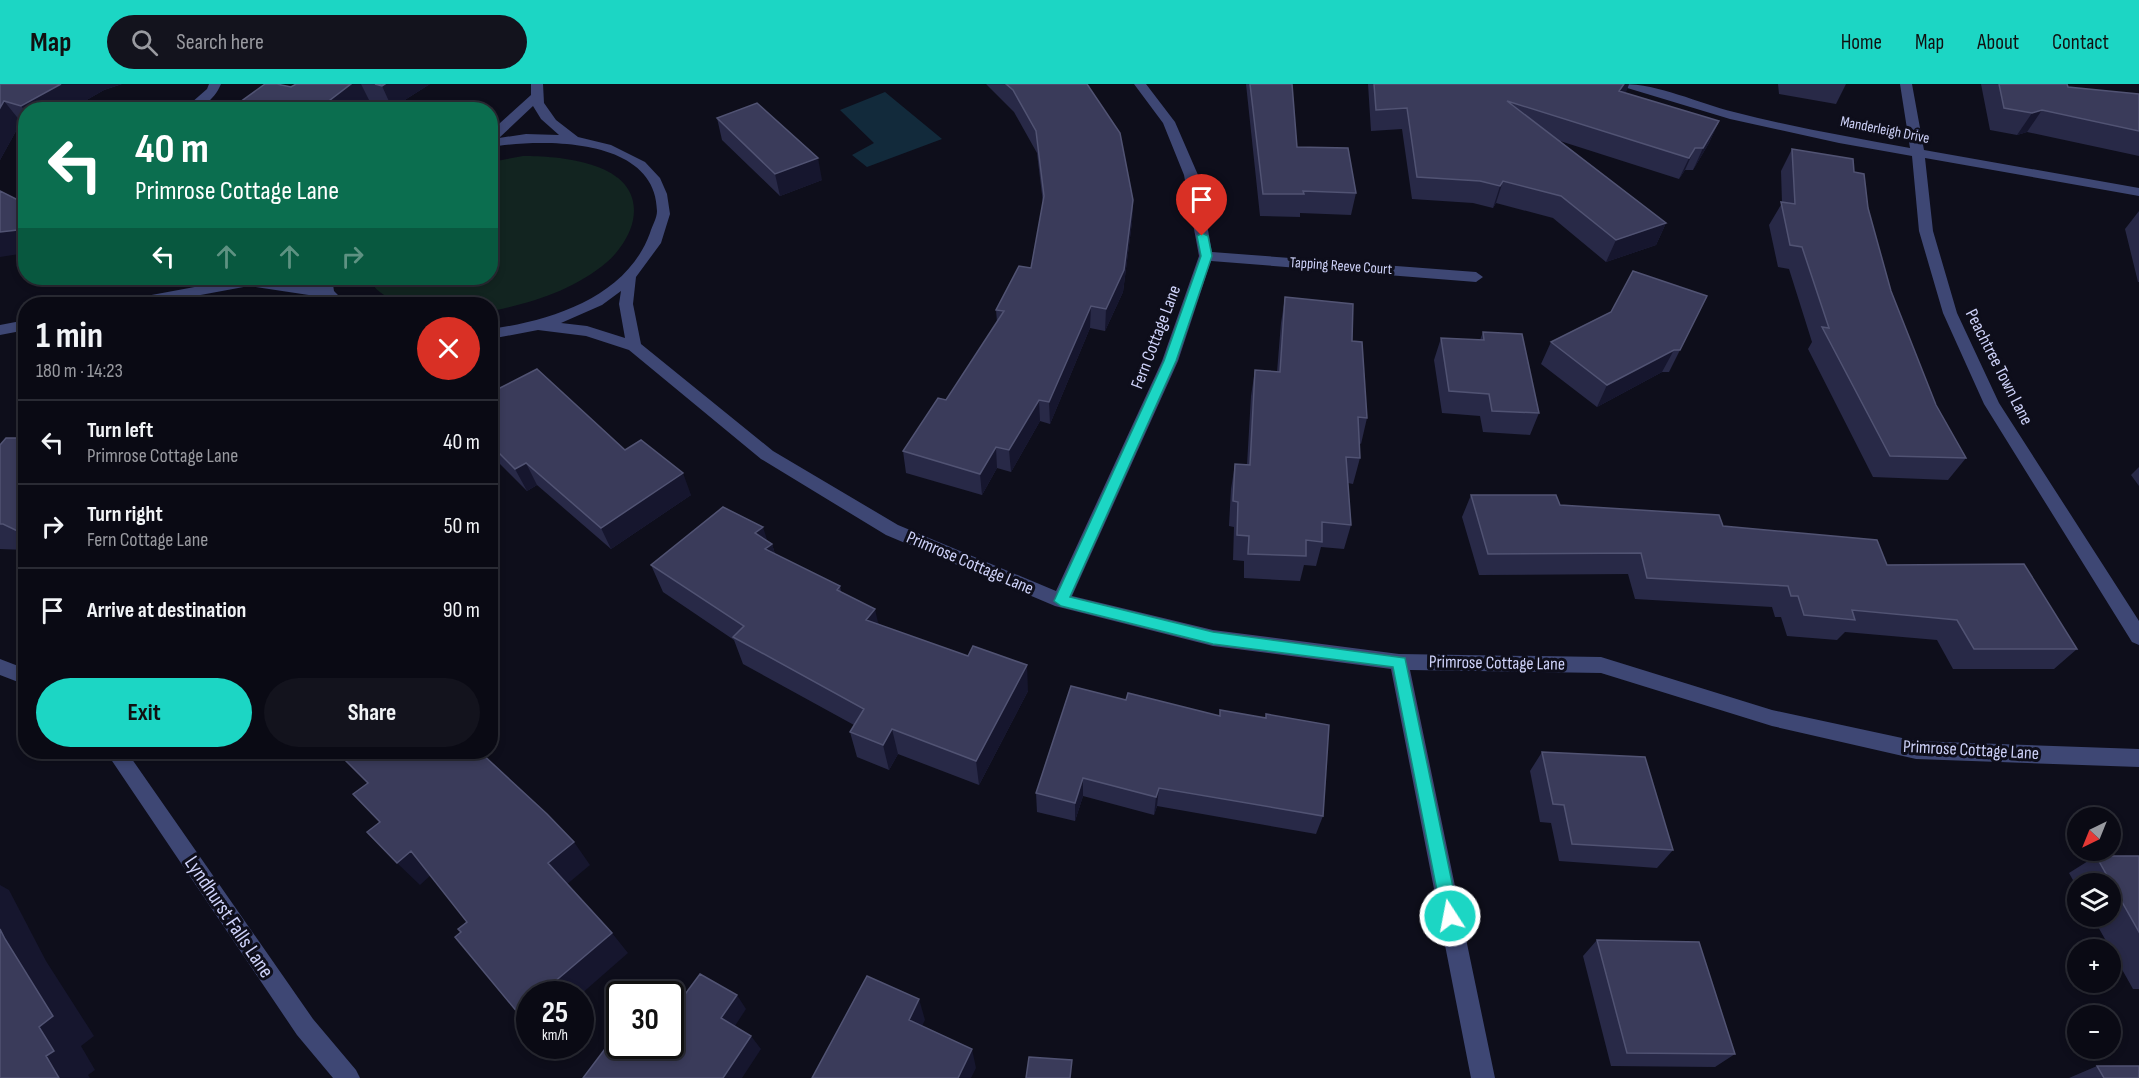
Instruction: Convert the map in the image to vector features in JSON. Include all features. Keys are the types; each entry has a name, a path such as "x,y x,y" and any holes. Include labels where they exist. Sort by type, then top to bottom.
{"street":[{"path":"199,102 212,91 215,84"},
{"path":"537,84 535,98 544,116 573,139"},
{"name":"Fern Cottage Lane","path":"1061,601 1170,361 1206,256 1191,175 1169,122 1140,84"},
{"name":"Manderleigh Drive","path":"1628,84 1730,115 1918,154 2139,192"},
{"name":"Peachtree Town Lane","path":"1906,84 1918,154 1926,231 1950,313 1992,404 2139,637"},
{"path":"498,133 535,98"},
{"path":"498,140 573,139 631,157 658,186 664,214 647,257 630,278 588,306 541,326 498,333"},
{"name":"Tapping Reeve Court","path":"1206,256 1476,277"},
{"path":"630,278 626,304 634,346"},
{"path":"166,297 227,285"},
{"path":"287,285 327,293 332,297"},
{"path":"326,285 327,293"},
{"name":"Primrose Cottage Lane","path":"541,326 587,331 634,346 767,455 892,530 1061,601 1213,638 1400,662 1601,665 1772,718 1916,750 2139,758"},
{"path":"0,330 18,327"},
{"path":"1400,662 1483,1078"},
{"path":"0,667 18,674"},
{"name":"Lyndhurst Falls Lane","path":"121,759 305,1027 348,1078"}],"green space":[{"path":"523,156 557,158 596,166 613,174 626,186 633,201 632,226 620,248 594,272 567,288 522,304 498,309 498,297 388,297 377,290 374,285 498,285 498,161"}],"water":[{"path":"885,92 942,139 867,167 852,155 874,143 840,110"}],"building":[{"path":"0,84 61,84 28,102 18,102 18,105 4,101 0,108"},
{"path":"265,84 291,87 296,84 351,84 327,102 240,102"},
{"path":"1006,84 1087,84 1120,133 1133,200 1124,270 1106,309 1091,306 1049,402 1039,400 1009,450 996,447 980,474 903,451 938,398 946,400 1004,311 996,310 1019,266 1031,268 1044,196 1036,131 1013,90"},
{"path":"1250,84 1292,84 1297,147 1348,148 1356,193 1303,191 1304,194 1263,194"},
{"path":"1374,84 1624,84 1619,91 1719,121 1703,148 1695,148 1689,158 1507,101 1666,223 1616,240 1561,196 1503,181 1500,186 1480,181 1417,177 1407,108 1376,110"},
{"path":"1999,84 2067,84 2068,87 2139,94 2139,131 2042,110 2032,113 2004,108"},
{"path":"757,103 818,158 775,174 717,118"},
{"path":"1792,149 1853,159 1854,172 1864,174 1868,208 1891,291 1936,405 1966,458 1890,456 1822,327 1829,328 1802,247 1790,245 1781,202 1795,204"},
{"path":"0,191 18,200 18,230 0,232"},
{"path":"1633,271 1707,296 1680,350 1674,350 1607,385 1551,342 1611,312"},
{"path":"1285,297 1353,304 1352,341 1362,342 1367,418 1358,417 1360,458 1346,457 1351,525 1322,522 1322,542 1306,540 1306,556 1248,554 1249,536 1237,535 1238,502 1233,501 1235,464 1250,465 1255,370 1280,372"},
{"path":"1483,332 1522,334 1539,413 1492,411 1489,394 1449,391 1441,338 1484,340"},
{"path":"537,369 625,450 641,440 683,473 601,528 526,463 515,469 498,452 498,389"},
{"path":"6,438 18,438 18,531 0,524 0,445"},
{"path":"1471,495 1556,495 1560,505 1719,515 1723,526 1877,540 1887,565 2024,564 2077,649 1974,649 1957,620 1852,610 1855,620 1804,615 1798,596 1791,596 1788,586 1647,578 1641,553 1488,554"},
{"path":"723,507 763,527 755,533 772,544 765,549 840,586 837,590 875,609 866,620 968,656 973,646 1027,665 976,761 892,729 883,745 850,732 864,709 733,637 744,626 651,565"},
{"path":"1071,686 1126,700 1128,693 1220,716 1220,710 1266,718 1266,714 1329,725 1323,816 1159,788 1156,797 1083,778 1075,803 1036,793"},
{"path":"1542,752 1645,757 1673,850 1572,844 1564,805 1553,804"},
{"path":"344,759 488,759 574,842 548,863 612,933 555,981 516,981 516,1011 455,937 461,932 458,929 467,922 411,851 397,863 367,832 380,822 353,794 368,783"},
{"path":"2121,856 2139,856 2139,932 2121,900 2121,873 2106,873 2099,861 2121,861"},
{"path":"0,929 53,1016 39,1027 54,1051 46,1056 59,1078 0,1078"},
{"path":"1597,940 1699,942 1735,1054 1627,1053"},
{"path":"700,974 737,995 721,1018 751,1036 723,1078 583,1078 606,1048 606,1059 684,1059 684,996"},
{"path":"867,976 919,999 909,1020 972,1049 958,1078 812,1078"},
{"path":"1029,1057 1072,1060 1070,1078 1026,1078"},
{"path":"2097,1066 2139,1066 2139,1078 2104,1078"}],"route":[{"path":"1202,236 1206,256 1170,361 1061,601 1213,638 1400,662 1450,916"}]}
